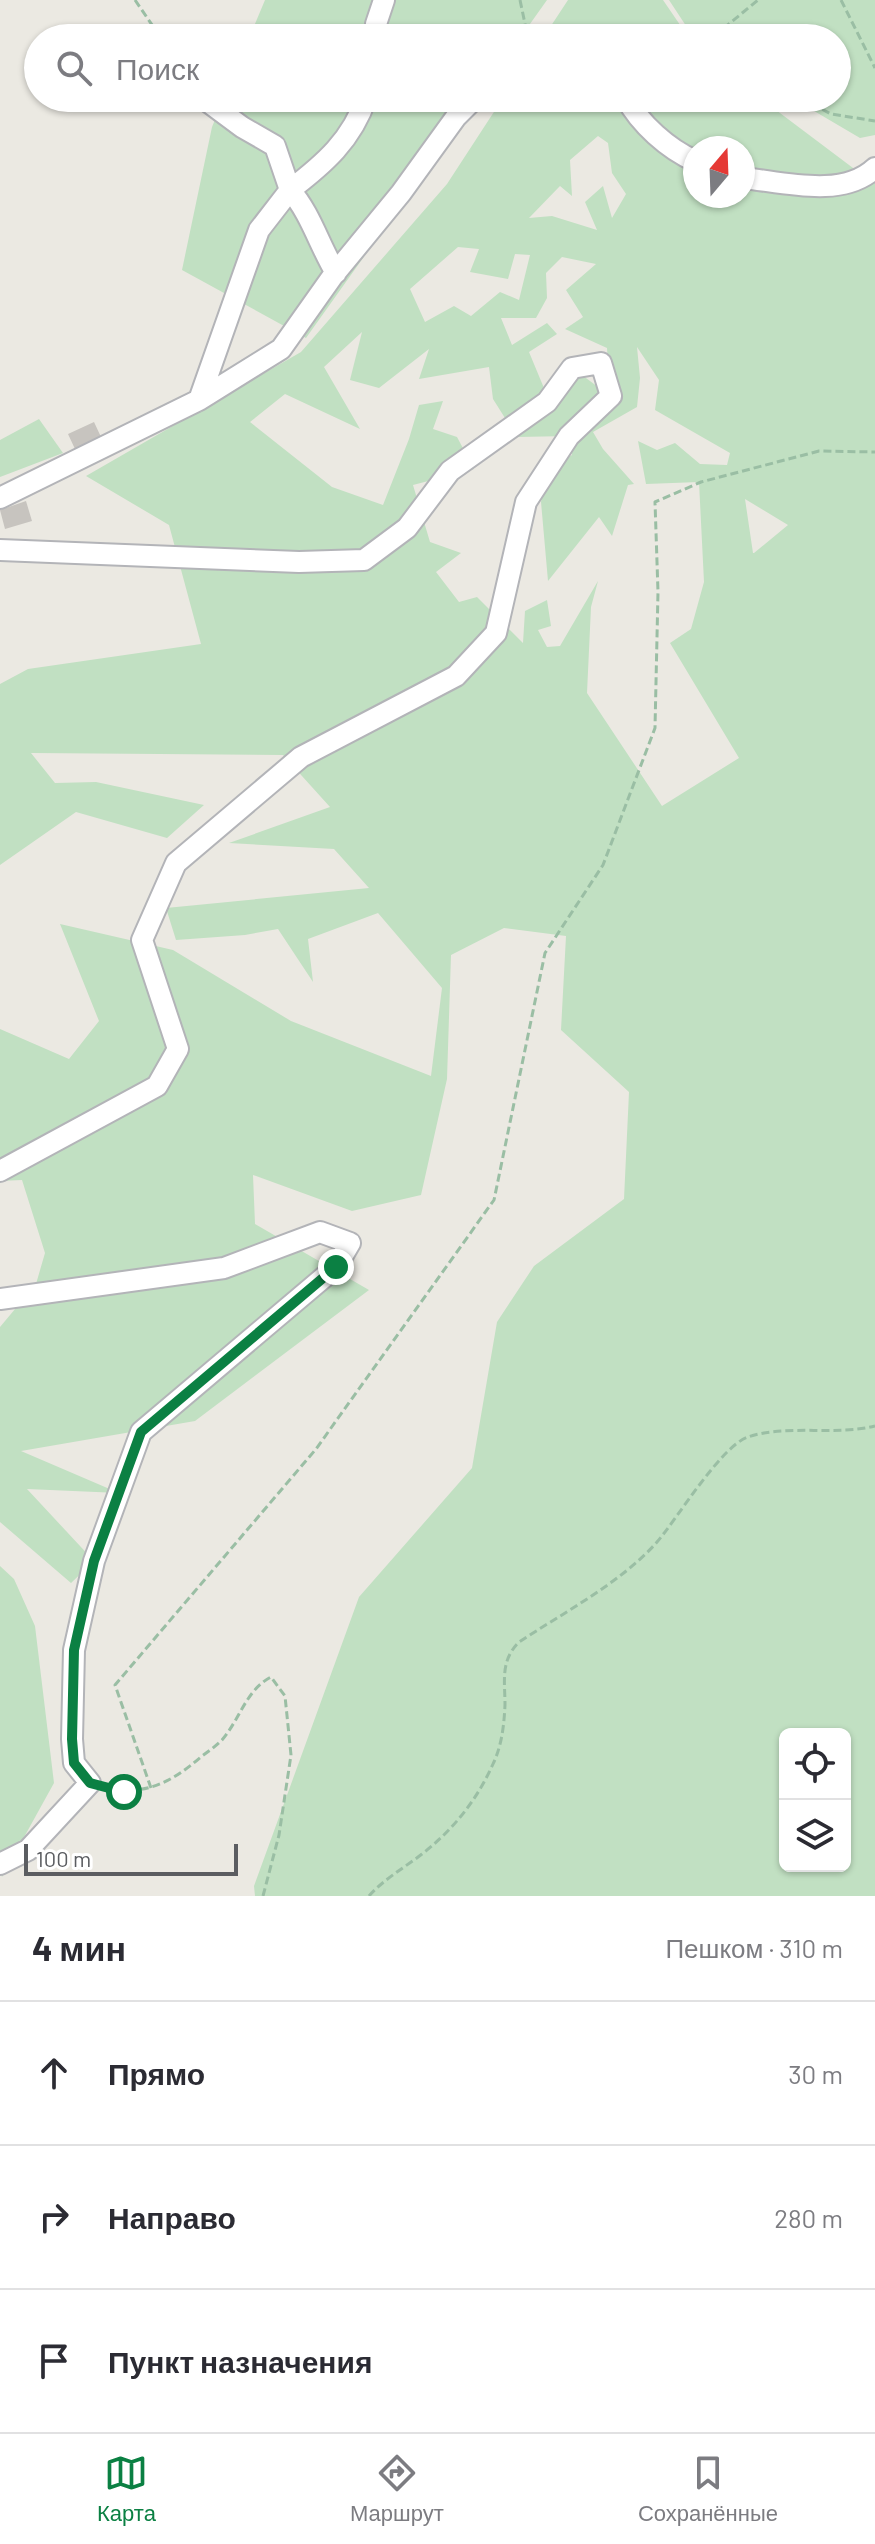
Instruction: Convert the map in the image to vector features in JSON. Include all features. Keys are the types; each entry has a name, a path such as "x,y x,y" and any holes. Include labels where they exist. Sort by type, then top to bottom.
{"lane":[{"path":"376,24 384,0"},
{"path":"222,112 275,146 290,190 306,208 319,244 336,273"},
{"path":"199,400 259,230 290,190 326,162 361,112"},
{"path":"0,498 199,400 281,349 461,112"},
{"path":"634,112 683,155"},
{"path":"755,179 831,187 868,175 875,168"},
{"path":"0,550 299,562 364,560 407,528 450,471 547,402 572,368 601,363 611,396 569,436 526,502 496,633 486,644 456,676 301,757 176,863 142,940 178,1049 157,1086 0,1171"},
{"path":"0,1299 224,1268 320,1232 350,1243 336,1267 141,1432 94,1561 74,1650 74,1763 90,1783 28,1850 0,1864"}],"path":[{"path":"135,0 151,24"},
{"path":"520,0 525,24"},
{"path":"729,24 758,0"},
{"path":"841,0 875,68"},
{"path":"827,112 875,121"},
{"path":"151,1788 115,1685 316,1449 494,1200 545,953 603,865 655,728 658,592 655,502 701,482 819,451 875,452"},
{"path":"369,1896 424,1853 465,1814 483,1787 503,1734 504,1670 510,1651 519,1642 637,1562 739,1442 748,1437 875,1426"},
{"path":"90,1783 124,1792 151,1788 181,1775 221,1741 257,1684 271,1677 285,1696 291,1755 279,1835 263,1896"}],"green space":[{"path":"265,0 547,0 530,24 255,24"},
{"path":"568,0 663,0 679,24 552,24"},
{"path":"669,0 875,0 875,135 860,138 816,112 851,112 851,24 685,24"},
{"path":"218,112 467,112 306,338 182,270 212,127"},
{"path":"494,112 779,112 861,174 875,166 875,1896 255,1896 254,1886 359,1597 472,1468 497,1322 534,1266 624,1199 629,1092 561,1030 566,936 504,928 451,955 447,1079 421,1195 352,1211 253,1175 255,1224 369,1290 195,1421 21,1451 119,1493 27,1489 94,1561 71,1583 0,1522 0,1327 36,1284 45,1253 22,1180 0,1181 0,1029 69,1059 99,1021 60,924 173,950 291,1021 431,1076 442,988 378,913 308,939 313,982 278,929 245,935 176,940 166,908 369,888 334,849 229,843 330,807 283,755 31,753 55,783 96,782 204,805 167,838 76,812 0,865 0,684 28,669 201,644 169,525 86,476 301,352 447,184","holes":["598,136 608,143 612,173 626,194 612,218 603,186 585,202 597,230 552,216 529,218 560,186 572,196 570,160","458,247 479,249 470,272 508,279 515,254 530,255 519,300 500,292 471,316 454,306 425,322 410,289","562,257 596,264 566,290 583,317 565,329 607,348 610,396 578,372 551,405 529,352 557,334 547,323 512,345 501,318 536,318 547,298 546,273","362,332 350,380 379,388 429,349 419,379 489,367 493,399 517,437 569,436 572,455 548,468 541,502 548,581 599,517 612,536 628,485 634,484 603,449 593,432 637,407 640,378 637,347 659,380 655,410 730,453 727,465 700,464 675,443 657,450 638,441 646,484 699,482 704,582 691,629 670,643 739,758 662,806 587,693 591,607 598,581 560,646 547,647 538,630 551,626 547,600 525,611 523,643 477,597 459,602 436,572 461,553 430,542 413,485 474,469 457,437 433,429 443,401 419,405 383,505 332,487 250,422 285,394 360,429 324,367","745,499 788,525 754,553 753,553"]},
{"path":"39,419 63,453 0,477 0,440"},
{"path":"0,1566 14,1579 35,1626 54,1783 2,1877 0,1868"}],"building":[{"path":"94,422 101,437 75,449 68,434"},
{"path":"26,501 32,521 5,529 0,510"}],"route":[{"path":"124,1792 90,1783 74,1763 74,1650 94,1561 141,1432 336,1267"}]}
